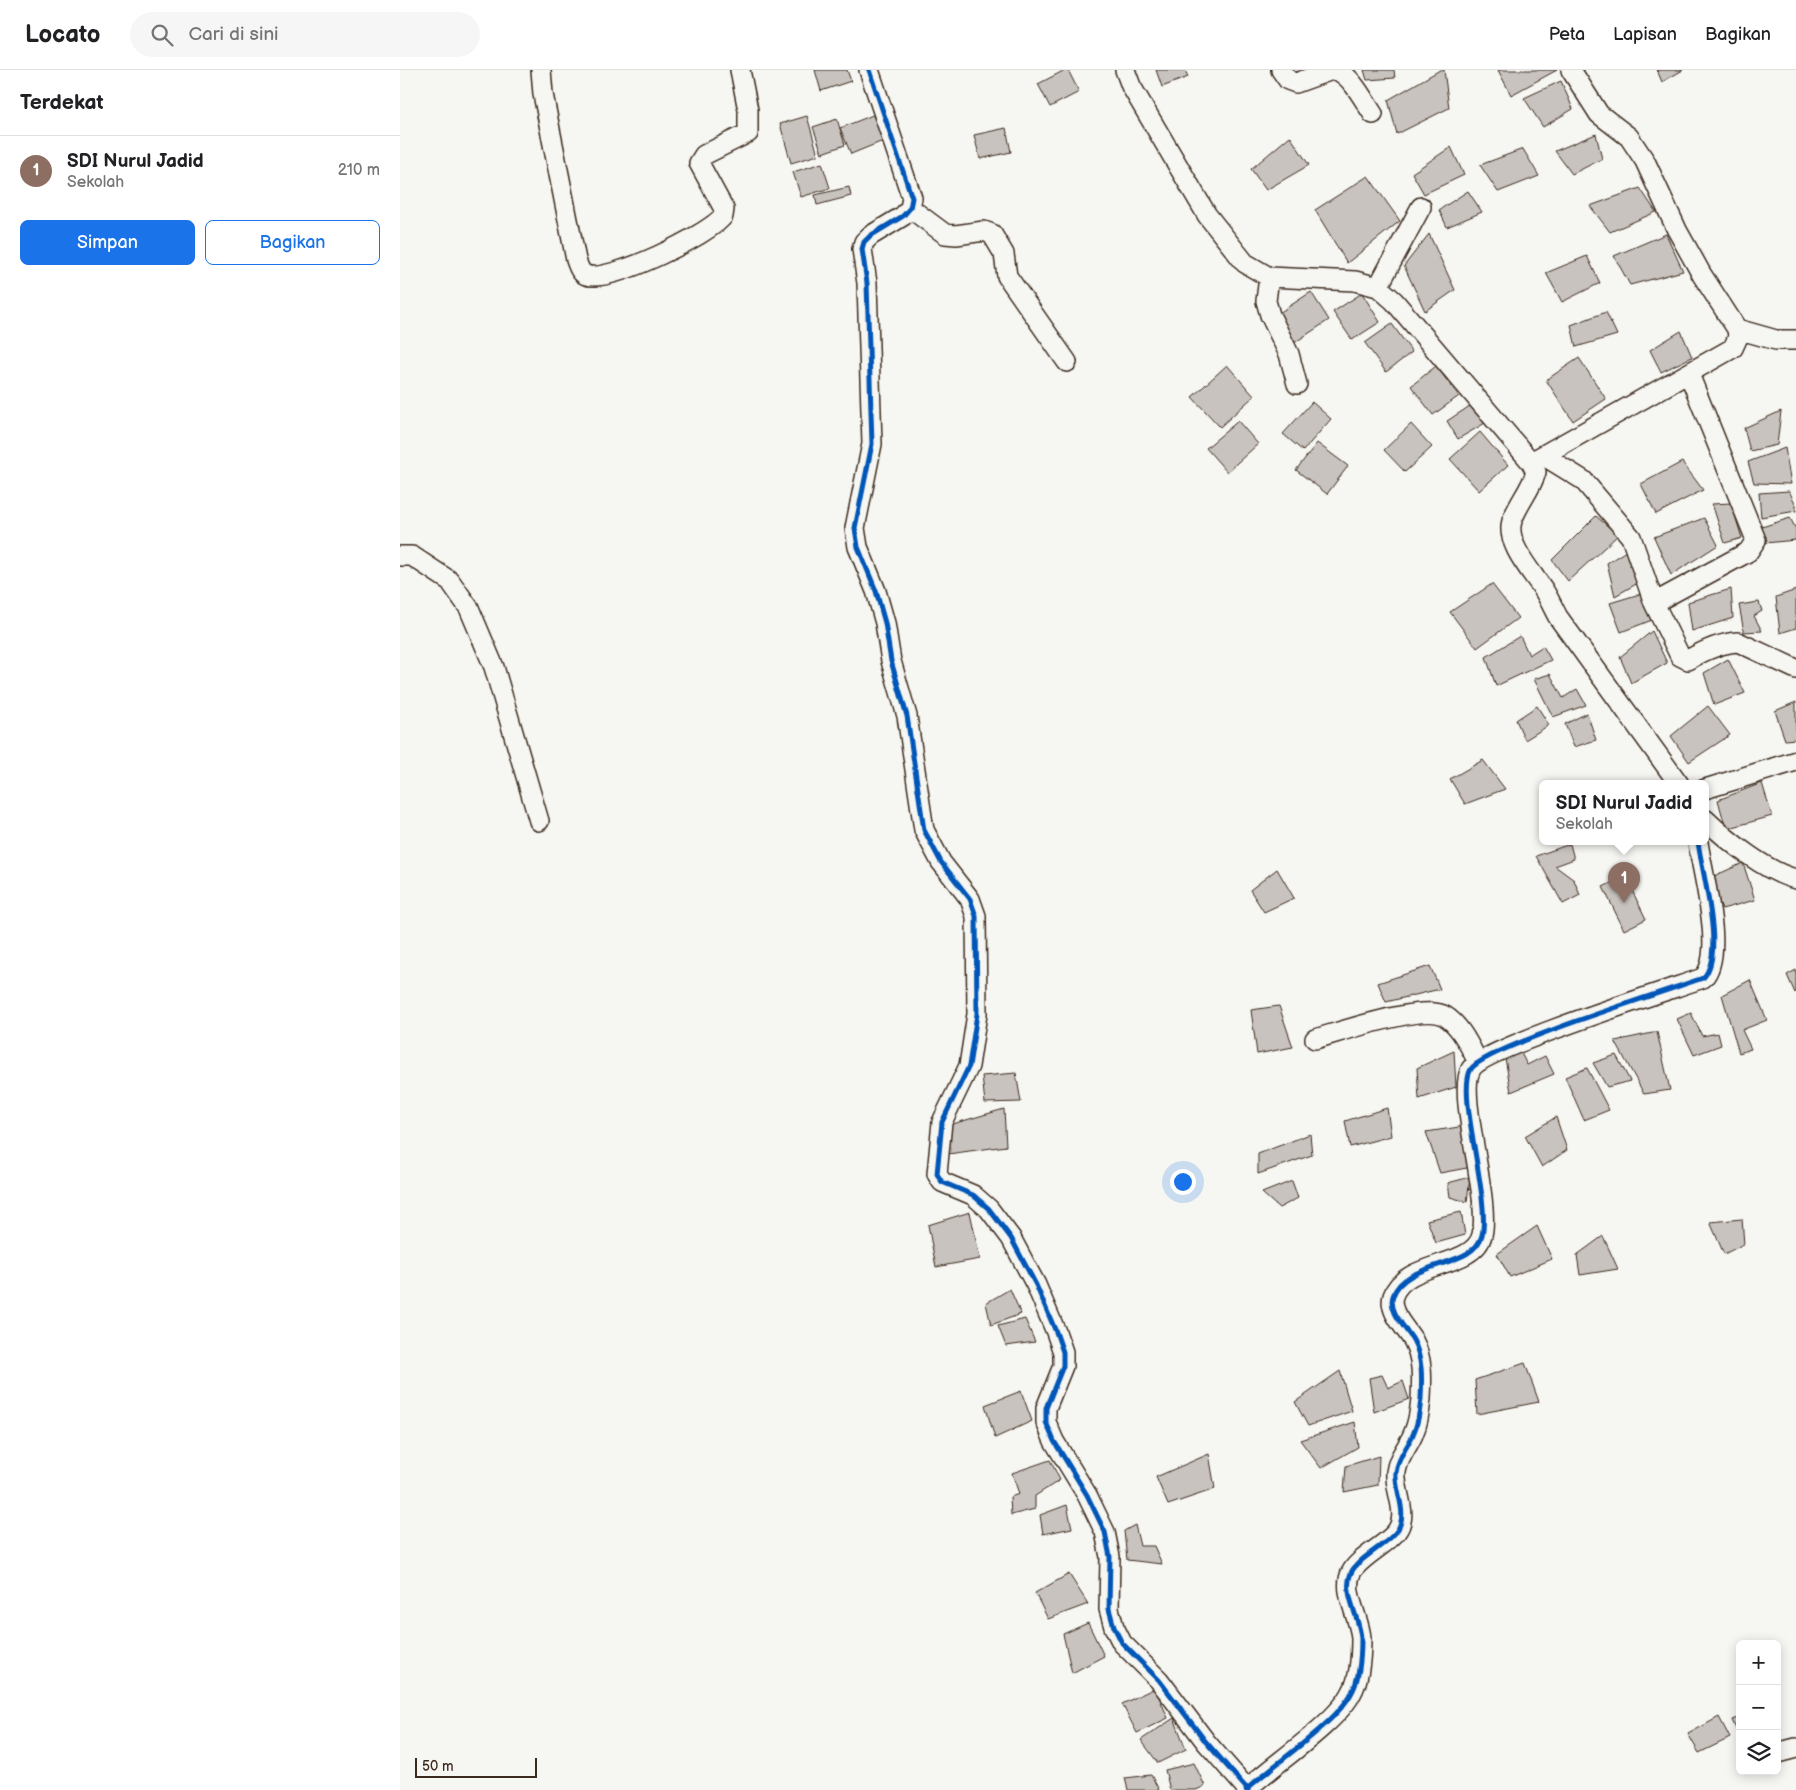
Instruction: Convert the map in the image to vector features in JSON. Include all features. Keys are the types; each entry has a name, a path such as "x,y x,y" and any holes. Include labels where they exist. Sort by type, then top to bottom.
{"street":[{"path":"542,70 543,94 576,260 582,273 588,276 614,273 674,249 723,216 724,209 699,163 704,155 748,133 750,129 740,70"},
{"path":"869,70 912,198 910,208 903,216 870,236 864,242 862,249 867,283 872,444 854,528 858,547 876,591 885,623 891,661 907,716 924,830 941,862 970,899 976,916 978,1014 969,1066 942,1122 937,1174 942,1182 973,1195 989,1209 1011,1238 1036,1285 1056,1332 1063,1352 1063,1366 1046,1408 1046,1422 1054,1441 1088,1495 1105,1532 1110,1557 1110,1609 1114,1627 1122,1643 1159,1680 1206,1742 1247,1790 1332,1718 1352,1692 1359,1668 1361,1636 1349,1588 1350,1574 1356,1566 1396,1532 1402,1520 1396,1476 1398,1460 1414,1432 1421,1402 1421,1358 1414,1342 1392,1307 1392,1298 1397,1287 1420,1271 1466,1254 1475,1248 1482,1236 1482,1194 1468,1088 1471,1068 1478,1062 1519,1041 1703,978 1710,971 1712,962 1712,927 1698,845"},
{"path":"1125,70 1131,86 1208,215 1245,263 1270,277 1355,280 1378,287 1394,301 1538,459 1583,480 1630,537 1654,603 1680,656 1688,660 1704,651 1729,642 1738,642 1796,669"},
{"path":"1281,70 1288,80 1296,83 1332,70"},
{"path":"1336,70 1349,81 1374,114"},
{"path":"1538,459 1733,348 1738,337 1737,329 1702,275 1677,230 1645,160 1629,137 1599,114 1572,70"},
{"path":"1378,287 1421,207"},
{"path":"910,208 945,234 956,235 984,231 992,234 1004,254 1007,276 1067,362"},
{"path":"1270,277 1266,301 1270,315 1289,354 1298,384"},
{"path":"1737,329 1776,340 1796,340"},
{"path":"1654,603 1748,552 1756,540 1689,374"},
{"path":"1538,459 1534,481 1511,523 1511,532 1523,563 1543,589 1558,617 1676,780"},
{"path":"400,556 412,556 430,566 450,581 469,608 494,667 539,821"},
{"path":"1709,788 1796,761"},
{"path":"1709,823 1725,838 1763,863 1796,879"},
{"path":"1315,1039 1397,1017 1431,1012 1444,1015 1454,1024 1478,1062"},
{"path":"1781,1752 1796,1748"}],"building":[{"path":"815,70 847,70 851,81 821,91"},
{"path":"1068,70 1079,92 1050,107 1038,84"},
{"path":"1156,70 1185,70 1188,77 1162,87"},
{"path":"1364,70 1394,70 1395,78 1367,80"},
{"path":"1440,70 1444,70 1449,108 1397,134 1388,100"},
{"path":"1498,70 1557,70 1511,95"},
{"path":"1657,70 1683,70 1662,82"},
{"path":"1561,81 1573,109 1543,127 1524,98"},
{"path":"873,115 883,141 851,154 840,128"},
{"path":"807,116 818,155 791,163 780,124"},
{"path":"837,119 845,145 822,153 813,127"},
{"path":"1006,128 1011,152 980,159 974,135"},
{"path":"1596,134 1602,159 1572,174 1555,151"},
{"path":"1290,136 1309,165 1266,190 1251,169"},
{"path":"1451,147 1464,175 1424,194 1412,173"},
{"path":"1523,149 1539,176 1498,192 1480,165"},
{"path":"822,163 830,188 801,197 793,172"},
{"path":"1368,176 1400,221 1347,263 1315,210"},
{"path":"849,187 851,196 817,205 815,195"},
{"path":"1640,188 1656,212 1610,232 1590,206"},
{"path":"1468,191 1482,212 1447,227 1439,210"},
{"path":"1429,234 1455,290 1425,311 1404,266"},
{"path":"1666,234 1683,271 1630,285 1614,256"},
{"path":"1587,256 1600,283 1562,302 1546,273"},
{"path":"1311,292 1329,320 1294,343 1276,315"},
{"path":"1362,293 1380,322 1352,340 1333,312"},
{"path":"1606,312 1617,335 1576,347 1571,325"},
{"path":"1392,324 1412,352 1386,372 1365,343"},
{"path":"1681,331 1692,357 1661,372 1650,350"},
{"path":"1579,358 1606,399 1573,421 1546,380"},
{"path":"1227,365 1254,396 1220,427 1192,397"},
{"path":"1436,366 1459,396 1433,415 1411,386"},
{"path":"1312,402 1331,419 1303,451 1283,434"},
{"path":"1473,404 1485,423 1458,439 1447,421"},
{"path":"1781,411 1777,445 1750,451 1744,428"},
{"path":"1238,421 1258,444 1227,472 1206,448"},
{"path":"1411,424 1432,447 1405,472 1384,450"},
{"path":"1480,432 1508,465 1479,491 1450,459"},
{"path":"1317,443 1348,466 1327,494 1296,470"},
{"path":"1785,448 1791,484 1754,483 1748,462"},
{"path":"1682,462 1703,490 1656,514 1641,484"},
{"path":"1789,491 1796,505 1796,511 1761,517 1759,493"},
{"path":"1731,503 1742,538 1725,543 1712,504"},
{"path":"1596,516 1618,535 1568,581 1552,560"},
{"path":"1704,518 1718,545 1671,575 1654,537"},
{"path":"1790,518 1796,529 1796,540 1765,543 1762,527"},
{"path":"1626,551 1638,583 1615,596 1607,563"},
{"path":"1492,584 1518,618 1477,648 1450,612"},
{"path":"1731,589 1733,618 1692,631 1688,602"},
{"path":"1796,590 1796,628 1780,633 1776,597"},
{"path":"1643,593 1652,620 1621,632 1610,603"},
{"path":"1759,602 1762,611 1754,616 1762,631 1744,632 1739,605"},
{"path":"1652,631 1667,663 1631,683 1620,657"},
{"path":"1520,636 1529,655 1543,646 1551,660 1496,686 1486,657"},
{"path":"1728,659 1745,693 1714,705 1704,673"},
{"path":"1550,674 1563,698 1577,689 1586,705 1553,717 1534,679"},
{"path":"1796,702 1796,739 1785,740 1775,711"},
{"path":"1537,706 1549,725 1525,740 1516,720"},
{"path":"1708,706 1730,735 1689,762 1671,736"},
{"path":"1587,713 1596,740 1574,747 1565,724"},
{"path":"1483,760 1505,789 1465,804 1450,779"},
{"path":"1762,783 1772,816 1726,829 1718,800"},
{"path":"1570,845 1574,859 1555,866 1574,880 1580,895 1563,904 1536,856"},
{"path":"1743,863 1755,900 1722,909 1710,878"},
{"path":"1277,869 1294,898 1264,912 1250,890"},
{"path":"1625,876 1646,919 1624,930 1603,887"},
{"path":"1430,966 1440,989 1386,1002 1378,983"},
{"path":"1796,970 1796,992 1795,993 1787,975"},
{"path":"1750,980 1767,1020 1742,1030 1751,1049 1739,1053 1722,995"},
{"path":"1279,1006 1293,1047 1257,1054 1251,1010"},
{"path":"1691,1013 1702,1036 1718,1033 1721,1045 1694,1055 1677,1019"},
{"path":"1657,1032 1670,1090 1644,1094 1615,1041"},
{"path":"1454,1051 1456,1087 1419,1099 1417,1068"},
{"path":"1520,1051 1527,1065 1545,1056 1554,1074 1511,1092 1505,1058"},
{"path":"1616,1055 1630,1081 1607,1087 1593,1063"},
{"path":"1587,1068 1609,1110 1584,1120 1565,1077"},
{"path":"1016,1073 1021,1102 985,1103 982,1076"},
{"path":"1387,1108 1391,1136 1350,1147 1345,1121"},
{"path":"1004,1109 1006,1146 948,1154 949,1125"},
{"path":"1556,1117 1567,1150 1542,1167 1525,1136"},
{"path":"1466,1126 1472,1167 1440,1173 1426,1132"},
{"path":"1310,1134 1312,1155 1258,1174 1258,1154"},
{"path":"1470,1177 1467,1202 1450,1197 1448,1183"},
{"path":"1292,1181 1298,1198 1279,1208 1262,1193"},
{"path":"970,1212 980,1259 936,1267 928,1225"},
{"path":"1461,1212 1465,1235 1436,1243 1427,1220"},
{"path":"1742,1219 1744,1244 1724,1254 1710,1222"},
{"path":"1537,1226 1552,1259 1510,1277 1497,1254"},
{"path":"1603,1236 1618,1269 1580,1275 1577,1255"},
{"path":"1010,1289 1021,1314 991,1325 986,1303"},
{"path":"1025,1319 1035,1342 1006,1346 998,1326"},
{"path":"1525,1363 1539,1402 1477,1414 1475,1380"},
{"path":"1340,1371 1352,1411 1308,1426 1295,1402"},
{"path":"1382,1375 1388,1388 1403,1381 1409,1399 1374,1412 1369,1378"},
{"path":"1021,1391 1032,1421 995,1438 985,1405"},
{"path":"1355,1422 1358,1447 1321,1468 1300,1440"},
{"path":"1209,1454 1215,1489 1168,1505 1156,1477"},
{"path":"1379,1456 1378,1485 1344,1492 1346,1466"},
{"path":"1050,1460 1060,1480 1035,1496 1035,1509 1011,1515 1010,1497 1019,1494 1012,1473"},
{"path":"1067,1505 1072,1528 1043,1534 1040,1515"},
{"path":"1135,1525 1140,1546 1154,1546 1162,1564 1127,1560 1124,1531"},
{"path":"1069,1574 1088,1604 1048,1619 1035,1593"},
{"path":"1088,1623 1104,1656 1072,1673 1063,1634"},
{"path":"1155,1688 1168,1718 1137,1733 1122,1704"},
{"path":"1719,1717 1730,1738 1699,1753 1688,1734"},
{"path":"1174,1718 1186,1749 1158,1763 1141,1740"},
{"path":"1736,1718 1736,1729 1732,1720"},
{"path":"1194,1763 1205,1786 1196,1790 1170,1790 1165,1770"},
{"path":"1151,1775 1159,1790 1128,1790 1125,1778"}],"cycle path":[{"path":"869,70 912,198 910,208 903,216 870,236 864,242 862,249 867,283 872,444 855,528 858,547 876,591 885,623 891,661 907,716 924,830 941,862 970,899 976,916 977,1014 969,1066 942,1122 937,1174 942,1182 973,1195 989,1209 1011,1238 1036,1285 1056,1332 1063,1352 1063,1366 1046,1408 1046,1422 1054,1441 1087,1495 1105,1532 1110,1557 1109,1609 1114,1627 1122,1643 1159,1680 1206,1742 1248,1790"},
{"path":"1246,1790 1333,1717 1352,1692 1357,1680 1361,1638 1350,1597 1349,1580 1351,1573 1359,1562 1391,1537 1400,1525 1402,1510 1396,1472 1399,1461 1412,1437 1419,1416 1421,1399 1422,1376 1419,1354 1413,1340 1395,1313 1392,1302 1393,1296 1400,1284 1411,1276 1466,1254 1476,1246 1482,1235 1482,1197 1468,1100 1468,1082 1471,1069 1483,1060 1541,1034 1703,978 1710,967 1713,933 1699,845"}],"place":[{"name":"SDI Nurul Jadid","path":"1624,903"}]}
